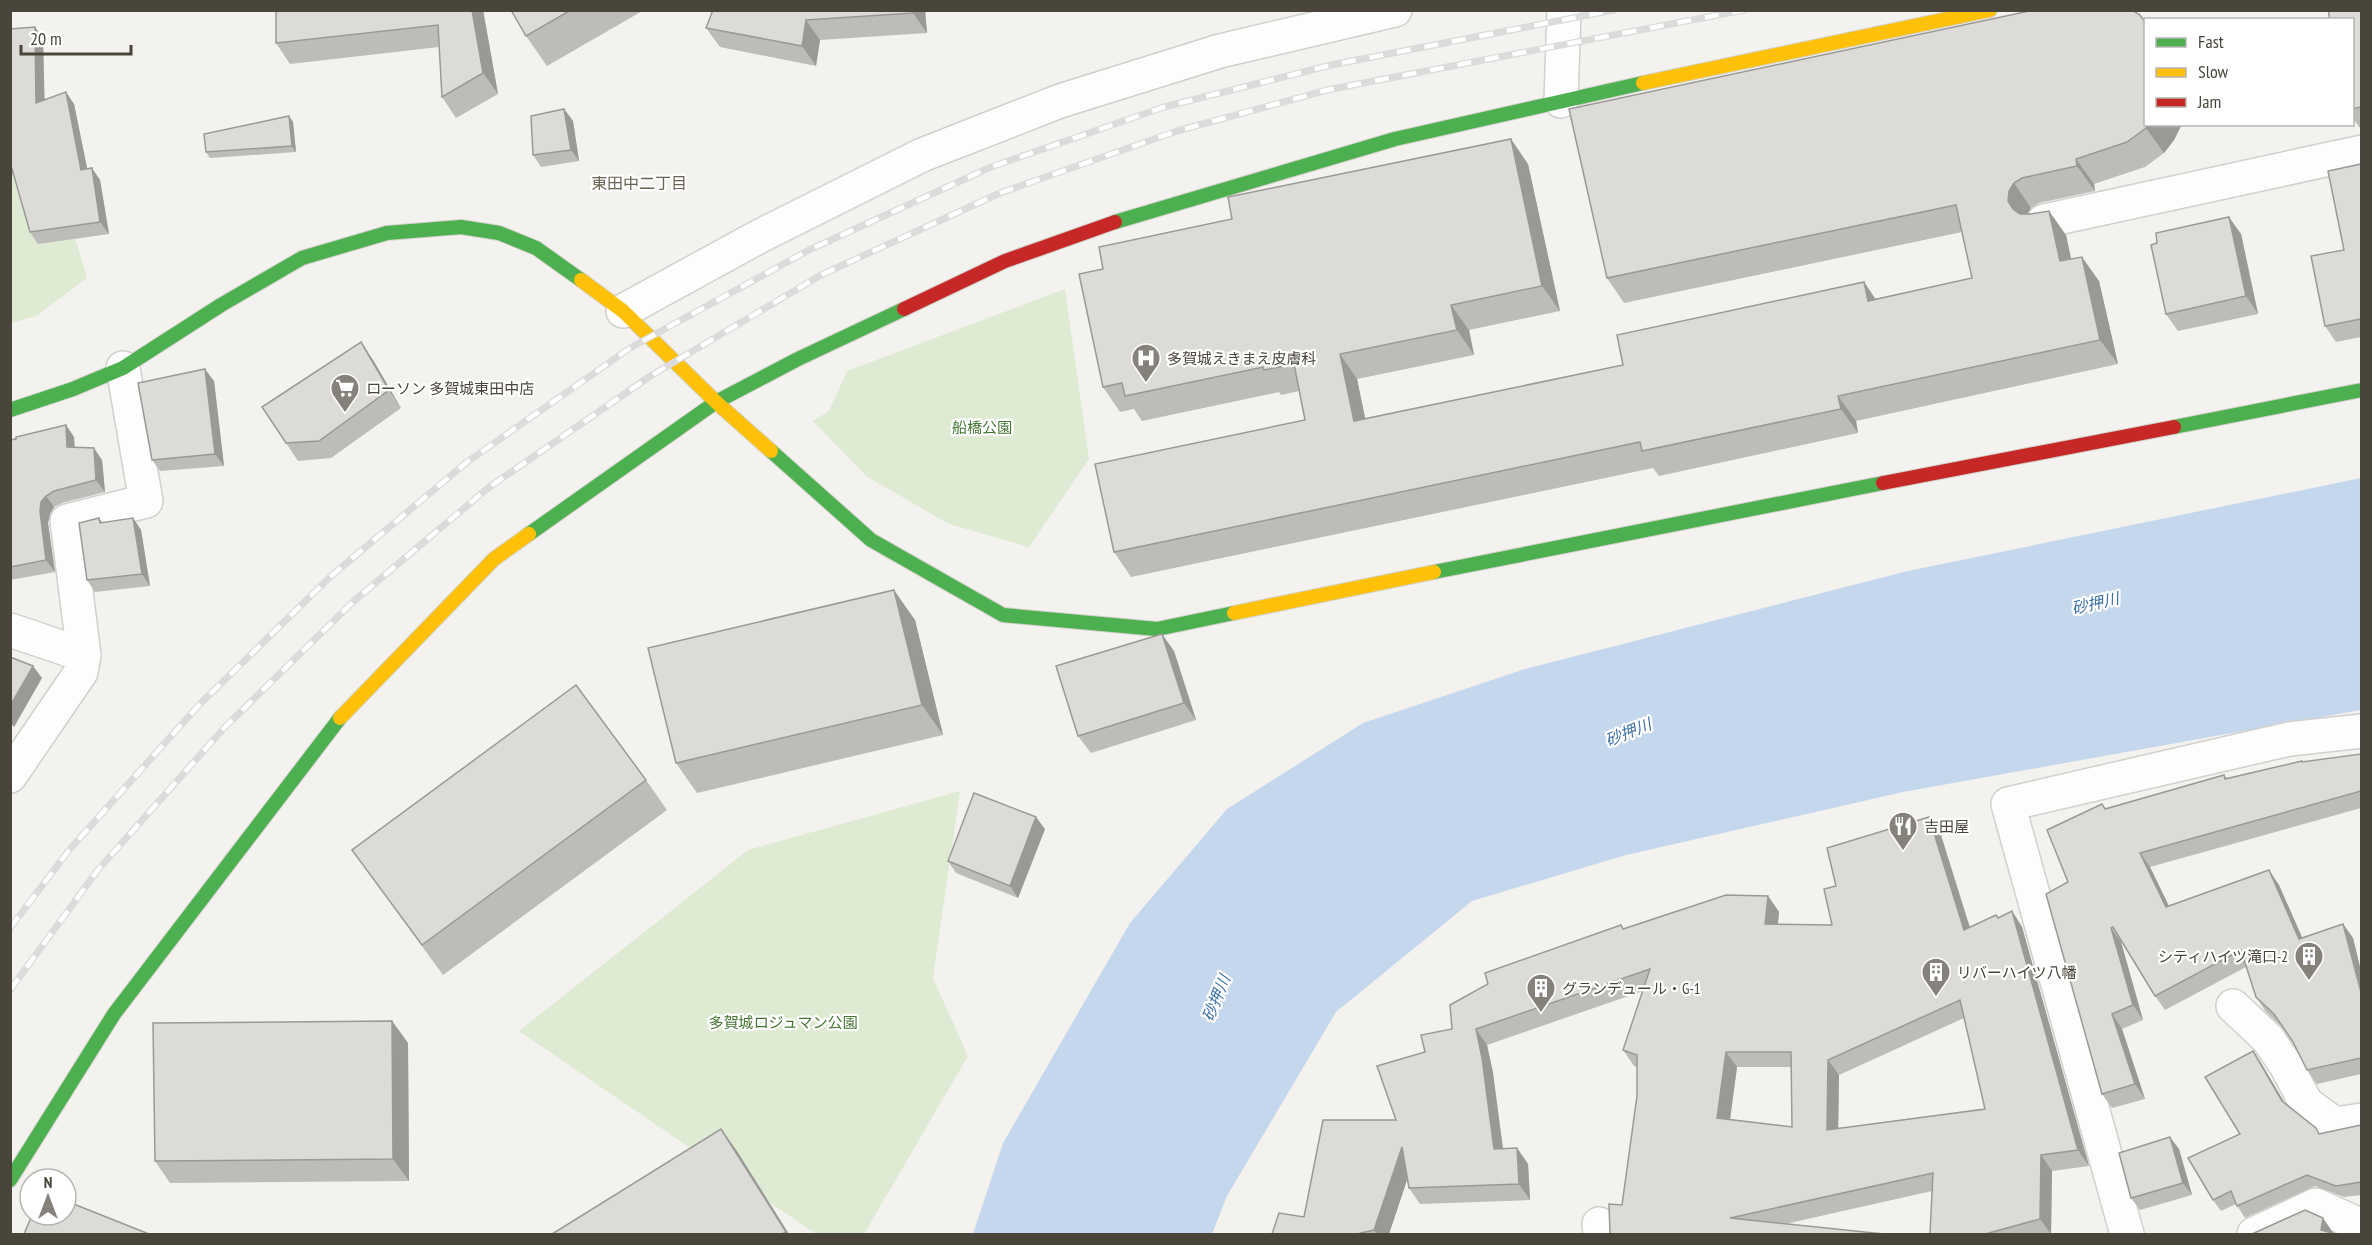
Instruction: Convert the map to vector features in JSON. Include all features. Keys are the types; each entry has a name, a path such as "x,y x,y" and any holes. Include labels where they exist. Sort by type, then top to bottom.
{"street":[{"path":"623,311 770,231 922,155 975,134 1060,101 1220,51 1395,10"},
{"path":"1561,101 1564,10"},
{"path":"10,1180 114,1014 345,712 494,559 716,402 798,359 1005,261 1114,221 1248,180 1395,139 1561,101 1990,10"},
{"path":"2043,221 2361,152"},
{"path":"10,410 73,389 123,368 221,305 302,258 387,233 461,227 500,233 536,248 623,311 716,402 871,540 1003,615 1157,629 1589,540 2361,390"},
{"path":"10,776 81,672 84,655 67,521 146,501 123,368"},
{"path":"10,630 84,655"},
{"path":"2127,1234 2008,804 2289,739 2361,731"},
{"path":"2233,1006 2268,1039 2287,1067 2306,1103 2335,1124 2361,1120"},
{"path":"2254,1234 2316,1205 2361,1226"}],"green space":[{"path":"10,20 87,278 36,316 11,323"},
{"name":"船橋公園","path":"1065,289 1089,459 1029,547 949,524 866,476 813,421 829,411 847,371"},
{"name":"多賀城ロジュマン公園","path":"960,791 933,978 968,1056 864,1234 816,1234 519,1031 748,850"}],"water":[{"name":"砂押川","path":"2361,478 2361,710 1903,792 1626,855 1472,901 1336,1012 1227,1196 1212,1234 973,1234 1003,1143 1130,923 1227,809 1363,723 1525,669 1908,571"}],"building":[{"path":"276,10 472,10 483,73 442,97 438,25 276,43"},
{"path":"511,10 571,10 526,36"},
{"path":"713,10 913,10 913,13 806,20 802,46 706,28"},
{"path":"2034,10 2132,10 2144,21 2144,126 2148,126 2146,128 2127,142 2076,159 2077,166 2022,178 2014,183 2009,191 2008,201 2020,214 2049,211 2060,261 2082,257 2100,340 1838,396 1841,409 1642,451 1640,442 1114,552 1095,464 1305,420 1294,364 1264,370 1263,367 1125,396 1122,383 1103,387 1079,274 1103,269 1099,247 1232,219 1228,197 1511,139 1542,286 1451,305 1457,330 1340,354 1354,421 1623,365 1617,335 1864,282 1868,301 1972,278 1956,205 1607,278 1569,109"},
{"path":"2328,10 2361,10 2361,107 2354,109 2354,18 2330,18"},
{"path":"35,27 36,103 66,92 81,170 92,168 100,222 30,232 10,162 10,29"},
{"path":"564,109 571,150 533,155 531,116"},
{"path":"289,116 292,146 206,152 204,134"},
{"path":"2361,164 2361,319 2325,326 2311,256 2344,250 2328,171"},
{"path":"2229,217 2246,296 2166,314 2151,245 2157,243 2156,233"},
{"path":"361,342 389,390 319,441 286,443 262,407"},
{"path":"205,369 215,454 152,460 138,383"},
{"path":"66,425 67,447 94,448 96,480 54,491 46,496 41,502 40,511 46,560 10,567 10,440"},
{"path":"99,518 100,523 133,518 142,574 87,580 79,523"},
{"path":"894,590 922,705 676,763 648,648"},
{"path":"1162,634 1184,703 1078,736 1056,666"},
{"path":"10,657 33,666 10,706"},
{"path":"576,685 646,780 422,945 352,850"},
{"path":"2361,754 2361,791 2140,853 2166,907 2269,870 2299,939 2343,924 2361,992 2361,1058 2307,1070 2293,1042 2274,1014 2256,997 2241,950 2155,996 2113,927 2111,928 2133,1005 2112,1014 2135,1084 2102,1094 2046,894 2068,882 2047,830 2102,804 2105,809 2224,775 2225,779 2302,761"},
{"path":"974,793 1036,817 1010,886 948,861"},
{"path":"1929,817 1964,930 1996,915 1998,918 2012,911 2078,1150 2041,1155 2040,1219 1985,1234 1930,1234 1933,1173 1730,1218 1884,1234 1610,1234 1609,1204 1622,1205 1637,1096 1637,1055 1623,1050 1650,969 1476,1029 1494,1149 1517,1148 1519,1184 1409,1188 1402,1147 1374,1230 1360,1234 1272,1234 1279,1213 1304,1217 1323,1120 1396,1120 1377,1066 1425,1052 1421,1035 1452,1029 1450,1005 1488,984 1485,973 1621,925 1623,929 1726,895 1768,896 1765,924 1832,925 1824,889 1836,886 1827,848","holes":["1960,1000 1985,1109 1827,1130 1828,1060","1726,1052 1791,1052 1792,1127 1717,1118"]},
{"path":"392,1021 393,1159 155,1161 153,1023"},
{"path":"2253,1051 2282,1101 2316,1128 2319,1134 2361,1125 2361,1182 2336,1186 2307,1175 2237,1206 2231,1191 2213,1200 2188,1158 2240,1134 2205,1077"},
{"path":"721,1129 786,1232 782,1234 552,1234"},
{"path":"2170,1137 2183,1183 2131,1198 2119,1153"},
{"path":"78,1206 149,1234 24,1234 27,1227 78,1227"},
{"path":"2305,1210 2323,1218 2321,1230 2335,1234 2252,1234"}],"railway":[{"path":"10,928 70,849 199,705 331,576 467,462 630,348 809,250 991,167 1164,107 1331,65 1614,10"},
{"path":"10,990 97,871 224,728 354,601 488,488 649,377 821,275 1000,193 1177,131 1327,90 1744,10"}],"traffic: fast":[{"path":"1115,222 1395,139 1643,83"},
{"path":"10,410 73,389 123,368 221,305 302,258 387,233 461,227 499,233 536,248 581,280"},
{"path":"529,534 716,402 798,359 904,309"},
{"path":"2174,427 2362,390"},
{"path":"771,451 871,540 1003,615 1157,629 1234,613"},
{"path":"1434,572 1883,483"},
{"path":"10,1180 114,1014 340,718"}],"traffic: slow":[{"path":"1643,83 1990,10"},
{"path":"581,280 623,311 716,402 771,451"},
{"path":"340,718 494,559 529,534"},
{"path":"1234,613 1434,572"}],"traffic: jam":[{"path":"904,309 1005,261 1115,222"},
{"path":"1883,483 2174,427"}],"place":[{"name":"多賀城えきまえ皮膚科","path":"1146,384"},
{"name":"ローソン 多賀城東田中店","path":"345,414"},
{"name":"吉田屋","path":"1903,852"},
{"name":"シティハイツ滝口-2","path":"2309,982"},
{"name":"リバーハイツ八幡","path":"1936,998"},
{"name":"グランデュール・G-1","path":"1541,1014"}],"district":[{"name":"東田中二丁目","path":"639,183"}]}
